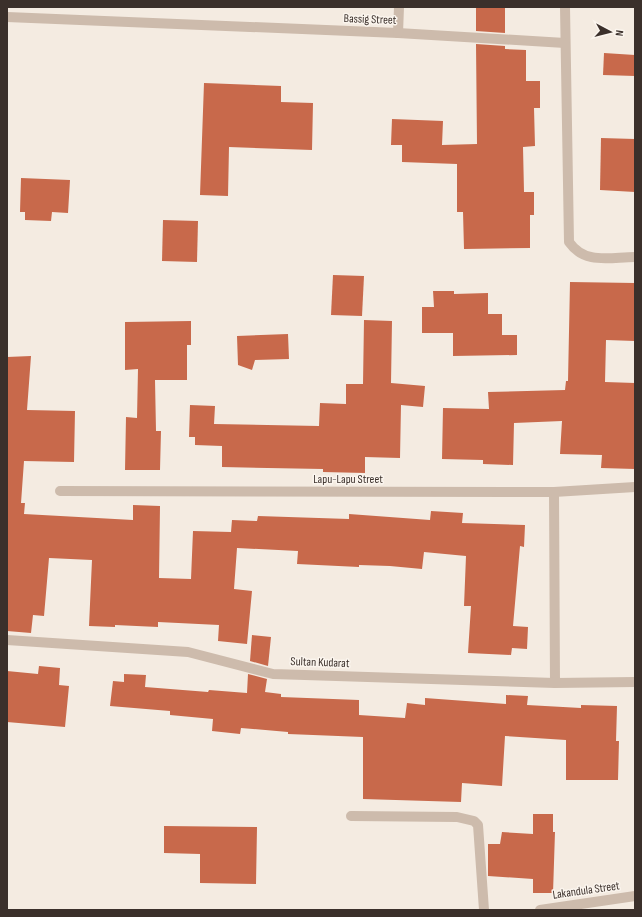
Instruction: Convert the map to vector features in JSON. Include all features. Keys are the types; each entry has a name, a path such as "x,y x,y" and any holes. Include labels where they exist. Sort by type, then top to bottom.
{"street":[{"path":"398,33 400,7"},
{"path":"565,7 569,242 575,250 590,258 635,257"},
{"name":"Bassig Street","path":"7,17 398,33 565,43"},
{"name":"Lapu-Lapu Street","path":"60,491 554,492 635,487"},
{"path":"554,492 555,683"},
{"name":"Sultan Kudarat","path":"7,640 188,652 273,674 555,683 635,682"},
{"path":"351,816 457,817 474,820 478,825 484,910"},
{"name":"Lakandula Street","path":"540,910 635,896"}],"building":[{"path":"476,7 505,7 505,33 476,31"},
{"path":"476,44 505,46 505,49 526,50 526,81 540,81 540,108 534,108 535,146 523,147 524,192 534,192 534,215 530,215 530,248 464,249 463,212 457,212 457,164 402,162 402,145 391,145 392,119 443,121 442,145 477,144"},
{"path":"604,53 635,55 635,76 603,75"},
{"path":"204,83 281,86 281,102 313,103 312,150 229,147 228,196 200,195"},
{"path":"601,138 635,139 635,192 600,190"},
{"path":"21,178 70,180 68,213 52,212 51,221 25,220 25,212 20,212"},
{"path":"163,220 198,221 197,262 162,261"},
{"path":"333,275 364,276 362,316 331,315"},
{"path":"570,282 635,283 635,341 606,340 605,382 635,383 635,469 601,468 602,455 560,454 562,421 514,423 513,465 483,464 483,460 442,459 443,408 489,409 488,392 565,390 566,381 568,381"},
{"path":"433,291 454,291 454,294 488,293 488,314 502,314 502,335 517,335 517,355 453,356 453,333 422,333 422,307 434,307"},
{"path":"364,320 392,321 391,383 425,386 423,407 401,405 400,458 365,457 365,473 323,472 323,469 222,467 222,446 195,445 195,437 189,437 190,405 215,406 214,424 319,426 320,403 346,404 346,384 363,384"},
{"path":"191,321 191,345 187,345 187,380 155,380 156,431 161,431 160,470 125,470 126,417 137,418 138,369 125,370 125,322"},
{"path":"288,334 289,359 255,360 252,370 238,365 237,336"},
{"path":"31,356 27,410 75,411 74,462 24,461 21,503 25,503 24,514 133,520 133,505 160,506 159,578 191,579 193,531 231,532 232,520 257,521 258,516 349,519 349,514 430,520 431,511 463,513 462,523 525,525 524,547 520,546 513,626 528,627 527,649 512,648 511,655 468,653 471,606 464,606 466,556 424,552 422,569 390,566 359,565 359,567 297,564 298,551 237,548 234,589 252,591 247,644 218,641 219,625 158,622 158,627 115,625 115,627 89,626 92,560 49,558 44,616 33,615 31,633 7,631 7,357"},
{"path":"252,635 271,637 268,666 250,661"},
{"path":"39,666 60,668 59,685 69,686 65,727 7,722 7,671 38,674"},
{"path":"124,674 146,675 145,687 208,692 209,690 247,693 248,674 267,679 265,692 281,694 281,697 359,700 359,715 405,718 407,703 425,705 425,698 506,704 506,695 528,696 527,705 581,708 581,705 617,706 616,741 619,741 618,780 566,780 566,740 505,736 502,786 462,783 461,802 363,799 363,737 288,734 288,732 241,728 240,734 212,731 213,719 170,715 170,711 110,706 113,681 124,682"},
{"path":"533,814 553,814 553,832 555,832 553,893 533,893 533,879 488,876 488,844 500,844 502,832 533,834"},
{"path":"164,826 257,827 256,884 200,883 200,854 164,853"}]}
